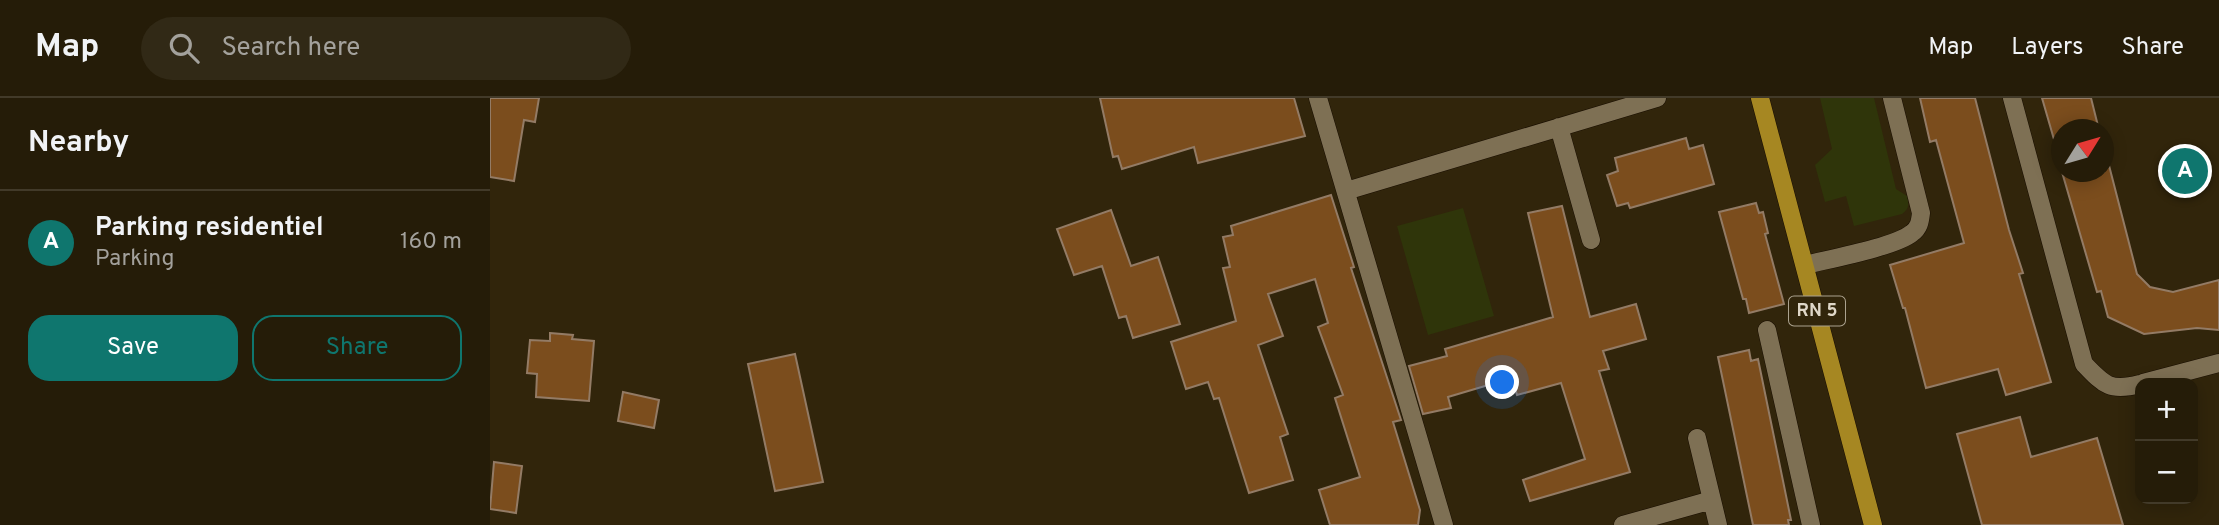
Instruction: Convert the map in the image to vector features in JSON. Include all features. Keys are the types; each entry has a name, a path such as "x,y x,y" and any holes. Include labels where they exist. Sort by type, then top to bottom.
{"main road":[{"name":"RN 5","path":"1760,98 1873,525"}],"street":[{"path":"1318,98 1444,525"},
{"path":"1346,191 1657,98"},
{"path":"1805,265 1891,244 1911,234 1919,226 1921,213 1892,98"},
{"path":"2012,98 2084,364 2101,381 2120,390 2135,386"},
{"path":"1559,127 1591,240"},
{"path":"1767,330 1811,525"},
{"path":"2164,378 2219,363"},
{"path":"1697,438 1718,525"},
{"path":"1623,525 1712,499"}],"green space":[{"path":"1820,98 1874,98 1896,189 1907,196 1908,206 1902,214 1854,226 1846,196 1825,202 1815,165 1832,149"},
{"path":"1463,208 1494,316 1428,335 1397,226"}],"building":[{"path":"490,98 539,98 535,122 524,120 514,181 490,177"},
{"path":"1100,98 1294,98 1305,136 1198,163 1194,147 1122,169 1118,156 1113,157"},
{"path":"1920,98 1975,98 2009,230 2023,273 2019,274 2051,382 2006,395 1998,369 1926,388 1905,308 1890,265 1964,243 1936,140 1930,142"},
{"path":"2042,98 2091,98 2096,119 2051,119 2051,129"},
{"path":"1686,138 1689,149 1703,145 1714,184 1630,208 1628,203 1617,206 1607,175 1618,171 1615,158"},
{"path":"2065,182 2113,182 2137,274 2150,287 2173,292 2219,280 2219,330 2197,328 2144,334 2108,317 2101,291 2097,292"},
{"path":"1331,195 1354,267 1351,268 1401,420 1393,422 1420,510 1418,525 1330,525 1319,490 1360,477 1335,398 1343,395 1318,327 1328,323 1315,279 1268,294 1283,336 1258,345 1288,434 1280,437 1293,480 1249,493 1219,398 1214,399 1208,382 1186,389 1171,342 1236,321 1223,268 1230,267 1223,237 1233,235 1231,226"},
{"path":"1756,203 1759,213 1763,212 1768,233 1765,234 1784,304 1749,313 1719,212"},
{"path":"1562,206 1590,317 1636,304 1646,339 1603,351 1609,369 1599,371 1630,472 1530,501 1523,480 1585,459 1561,383 1517,395 1512,378 1448,397 1451,408 1423,414 1409,366 1447,356 1445,349 1553,317 1528,213"},
{"path":"1111,210 1131,266 1158,257 1180,324 1133,338 1126,316 1119,318 1102,266 1074,275 1057,229"},
{"path":"550,333 573,335 572,339 594,341 589,401 536,397 537,374 527,373 530,340 550,341"},
{"path":"1749,350 1751,361 1758,359 1791,520 1788,520 1789,525 1753,525 1718,357"},
{"path":"795,354 823,482 775,491 748,364"},
{"path":"623,392 659,400 654,428 618,421"},
{"path":"2020,417 2031,457 2097,438 2123,525 1982,525 1957,434"},
{"path":"494,462 522,466 516,513 490,509"}],"place":[{"name":"Parking residentiel","path":"2185,171"}]}
